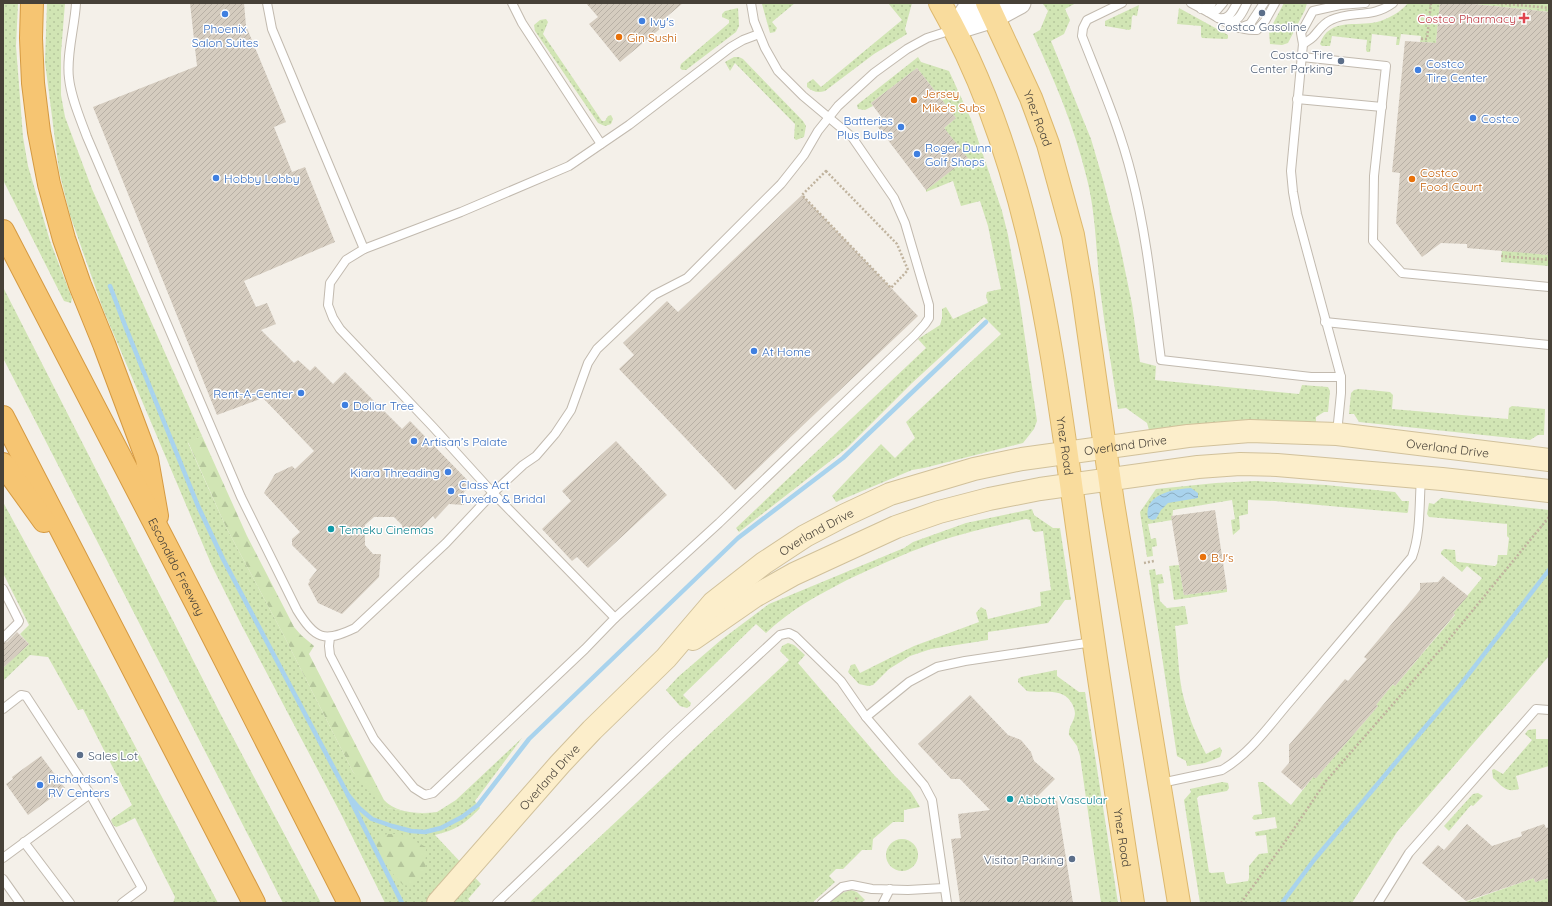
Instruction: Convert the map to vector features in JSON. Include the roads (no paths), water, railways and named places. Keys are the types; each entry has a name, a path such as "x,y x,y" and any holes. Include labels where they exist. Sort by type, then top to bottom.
{"highway":[{"path":"32,3 31,38 33,83 39,132 49,184 64,239 78,279 148,460 161,537"},
{"name":"Escondido Freeway","path":"3,231 349,903"},
{"path":"3,417 254,903"},
{"path":"3,464 86,580"}],"main road":[{"name":"Ynez Road","path":"940,3 955,29 994,120 1011,171 1023,216 1046,324 1133,903"},
{"name":"Ynez Road","path":"990,10 1031,98 1048,144 1072,235 1110,480 1179,903"},
{"name":"Overland Drive","path":"438,903 560,764 592,730 666,658 713,603 764,563 805,536 890,494 974,469 1022,459 1188,436 1250,431 1337,434 1549,460"},
{"path":"1326,469 1396,462 1519,474 1535,474 1549,470"},
{"name":"Overland Drive","path":"666,658 755,596 794,574 896,527 939,512 989,499 1040,489 1198,467 1240,464 1278,464 1549,491"}],"street":[{"path":"955,29 972,3"},
{"path":"955,29 990,10 1020,3"}],"lane":[{"path":"76,3 69,63 69,77 73,98 87,137 241,497 297,610 307,626 318,636 330,637 343,634 355,628 446,543 493,493 523,465 536,456 571,410 591,357 597,349 654,295 687,278 781,184 804,155 838,106 874,73 907,49 927,38 955,29"},
{"path":"267,3 272,29 281,54 364,249"},
{"path":"512,3 522,23 601,144"},
{"path":"330,637 330,655 374,739 414,788 425,795 433,793 585,650 615,618 719,522 920,330 929,318 929,305 922,276 905,223 894,198 852,137 803,96 778,71 759,34 754,21 751,3"},
{"path":"1122,3 1087,20 1083,28 1082,36 1118,130 1132,176 1142,223 1161,360 1311,377 1341,377"},
{"path":"1191,3 1220,19 1239,28 1250,31 1257,30 1265,21 1275,3"},
{"path":"1205,10 1212,3"},
{"path":"1205,10 1217,10 1223,3"},
{"path":"1220,19 1231,14 1237,3"},
{"path":"1220,19 1234,22 1238,19 1248,3"},
{"path":"1239,28 1250,24 1264,3"},
{"path":"1337,434 1341,377 1325,322 1293,192 1291,171 1303,44 1300,33 1313,7 1364,3"},
{"path":"1303,44 1314,36 1320,27 1331,20 1345,16 1363,15 1377,12 1393,3"},
{"path":"615,618 493,493 340,329 333,318 328,305 330,283 346,260 364,249 468,209 569,166 674,91 730,47 759,34"},
{"path":"1302,57 1386,66 1374,176 1373,241 1402,273 1549,287"},
{"path":"1297,99 1382,107"},
{"path":"1325,322 1549,345"},
{"path":"1160,783 1222,770 1247,751 1412,557 1418,534 1422,478"},
{"path":"3,589 19,621 3,638"},
{"path":"497,903 671,736 780,635 789,633 795,636 841,682 866,717 924,786 932,800 947,903"},
{"path":"866,717 909,682 937,667 965,661 1094,642"},
{"path":"3,709 21,695 26,696 90,794 142,888 122,903"},
{"path":"1378,903 1409,854 1536,709 1549,710"},
{"path":"3,858 90,794"},
{"path":"24,842 70,903"},
{"path":"3,879 20,903"},
{"path":"822,903 842,886 852,885 872,889 908,890 944,888"},
{"path":"883,903 890,889"}],"water":[{"path":"1191,488 1198,493 1198,498 1168,503 1161,510 1156,519 1152,520 1148,518 1150,503 1155,498 1161,494"}],"waterway":[{"path":"110,286 198,506 223,559 348,795 402,903"},
{"path":"348,795 359,808 372,819 411,831 425,832 441,828 462,817 478,805 529,739 738,538 843,458 986,322"},
{"path":"1282,903 1314,860 1458,688 1549,570"}],"place":[{"name":"Costco Gasoline","path":"1262,13"},
{"name":"Phoenix Salon Suites","path":"225,14"},
{"name":"Costco Pharmacy","path":"1524,18"},
{"name":"Ivy's","path":"642,21"},
{"name":"Gin Sushi","path":"619,37"},
{"name":"Costco Tire Center Parking","path":"1341,61"},
{"name":"Costco Tire Center","path":"1418,70"},
{"name":"Jersey Mike's Subs","path":"914,100"},
{"name":"Costco","path":"1473,118"},
{"name":"Batteries Plus Bulbs","path":"901,127"},
{"name":"Roger Dunn Golf Shops","path":"917,154"},
{"name":"Hobby Lobby","path":"216,178"},
{"name":"Costco Food Court","path":"1412,179"},
{"name":"At Home","path":"754,351"},
{"name":"Rent-A-Center","path":"301,393"},
{"name":"Dollar Tree","path":"345,405"},
{"name":"Artisan’s Palate","path":"414,441"},
{"name":"Kiara Threading","path":"448,472"},
{"name":"Class Act Tuxedo & Bridal","path":"451,491"},
{"name":"Temeku Cinemas","path":"331,529"},
{"name":"BJ's","path":"1203,557"},
{"name":"Sales Lot","path":"80,755"},
{"name":"Richardson's RV Centers","path":"40,785"},
{"name":"Abbott Vascular","path":"1010,799"},
{"name":"Visitor Parking","path":"1072,859"}]}
